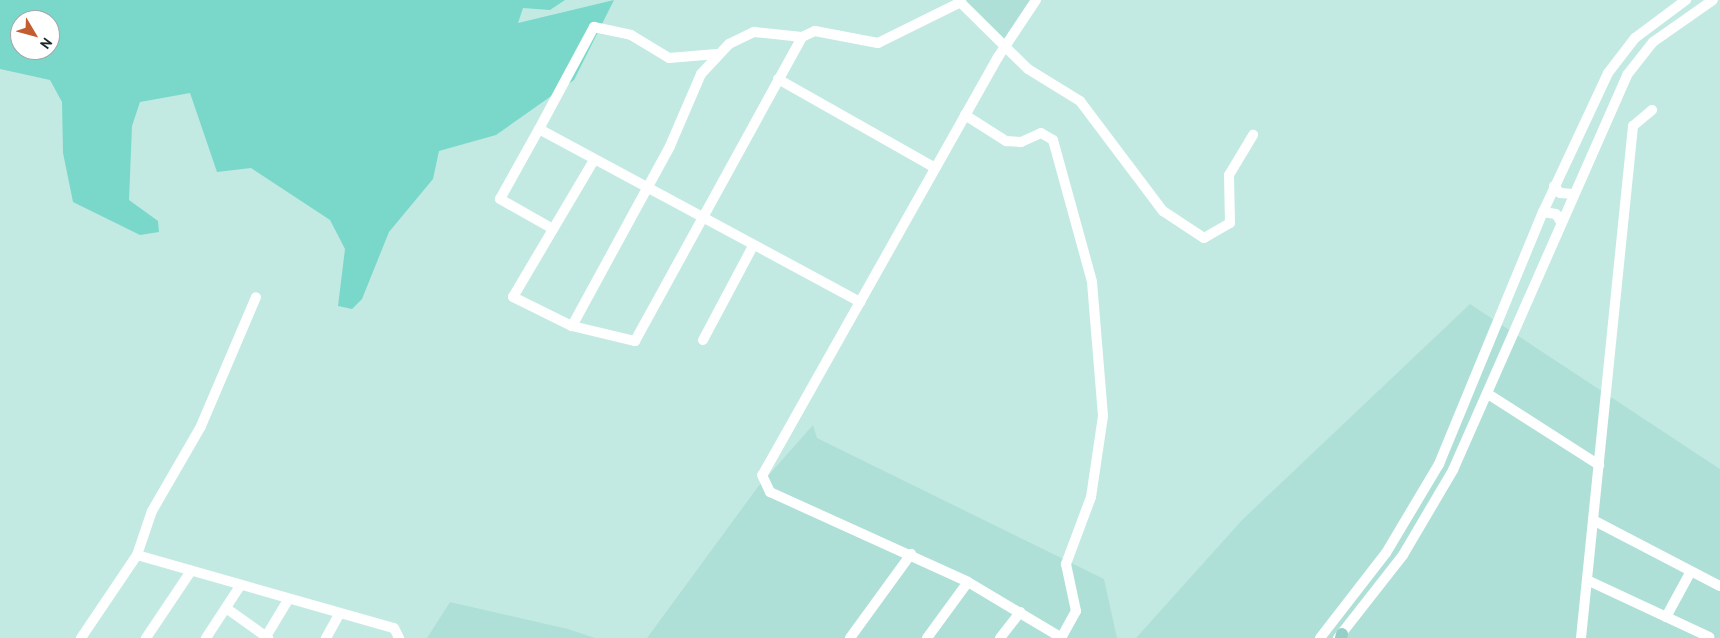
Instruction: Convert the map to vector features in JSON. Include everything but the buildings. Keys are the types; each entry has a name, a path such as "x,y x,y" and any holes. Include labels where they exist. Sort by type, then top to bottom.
{"street":[{"path":"966,115 1006,141 1021,142 1041,133 1053,140 1092,282 1103,416 1091,497 1066,564 1076,611 1061,638 968,582 911,554 774,494 762,480 765,466 935,168 1005,46 1036,0"},
{"path":"1320,638 1386,553 1439,464 1554,186 1620,56 1644,30 1686,0"},
{"path":"1340,637 1421,527 1488,394 1573,194 1635,63 1664,33 1713,0"},
{"path":"572,326 694,97 701,74 717,54 737,38 754,32 802,37 815,31 878,43 959,1 1028,69 1080,101 1163,211 1204,238 1230,223 1229,175 1253,135"},
{"path":"553,229 500,199 594,28 631,35 668,58 717,54"},
{"path":"594,160 513,297 572,326 635,341 700,218 802,37"},
{"path":"778,79 935,168"},
{"path":"1581,638 1632,132 1652,110"},
{"path":"539,129 644,188 860,302"},
{"path":"1554,186 1560,193 1573,194"},
{"path":"1543,212 1556,214 1562,222"},
{"path":"703,340 753,246"},
{"path":"81,638 137,554 152,511 201,426 256,297"},
{"path":"1488,394 1599,465"},
{"path":"1593,520 1720,586"},
{"path":"137,554 339,615 394,628 398,638"},
{"path":"850,638 911,554"},
{"path":"146,638 191,571"},
{"path":"1666,617 1692,571"},
{"path":"1587,580 1710,637"},
{"path":"926,638 968,582"},
{"path":"206,638 240,586"},
{"path":"226,608 267,638 288,600"},
{"path":"1000,638 1020,612"},
{"path":"326,638 339,615"}],"shaded area":[{"path":"958,0 1036,0 1005,46"},
{"path":"1470,304 1720,469 1720,638 1136,638 1242,520"},
{"path":"813,425 817,438 1104,579 1117,638 647,638 757,488"},
{"path":"450,602 568,629 595,638 427,638"}],"green space":[{"path":"0,0 565,0 550,10 523,8 518,23 614,0 574,80 496,135 439,151 433,179 389,232 362,299 352,309 338,306 345,249 330,220 251,168 217,172 190,93 140,102 132,126 129,200 158,221 159,232 140,235 73,202 63,153 62,102 50,80 0,69"}]}
